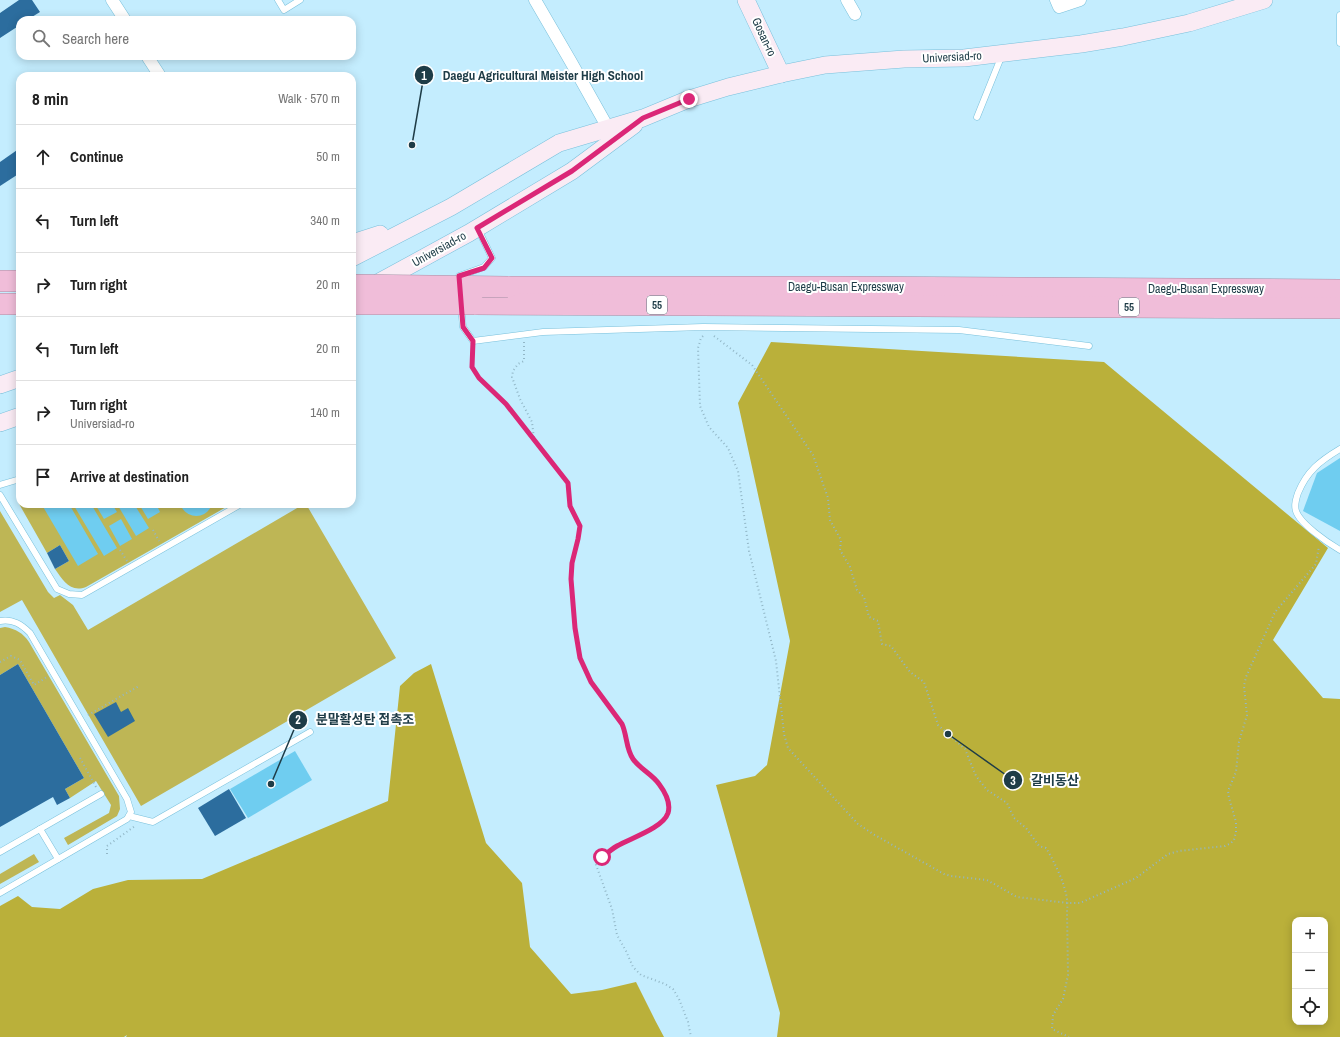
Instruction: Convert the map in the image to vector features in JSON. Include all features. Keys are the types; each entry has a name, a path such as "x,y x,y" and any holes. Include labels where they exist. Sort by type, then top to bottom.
{"highway":[{"path":"0,281 16,281"},
{"name":"Daegu-Busan Expressway","path":"356,285 508,286 840,296"},
{"name":"Daegu-Busan Expressway","path":"918,297 1340,290"},
{"name":"Daegu-Busan Expressway","path":"356,304 465,297 840,296 1340,308"},
{"path":"0,304 16,304"}],"main road":[{"name":"Gosan-ro","path":"746,0 781,74"},
{"name":"Universiad-ro","path":"356,256 451,207 559,143 643,118 689,99 728,87 802,69 838,64 964,58 1081,44 1166,29 1264,0"},
{"name":"Universiad-ro","path":"356,294 477,228 572,171 643,118"},
{"path":"356,242 451,207"},
{"path":"0,385 16,379"},
{"path":"0,423 16,417"}],"street":[{"path":"112,0 122,16"},
{"path":"535,0 608,128"},
{"path":"847,0 855,14"},
{"path":"1057,3 1080,0"},
{"path":"150,60 157,72"}],"lane":[{"path":"278,0 284,10 300,0"},
{"path":"1340,15 1340,43"},
{"path":"977,117 1002,54"},
{"path":"477,228 492,258 484,268 459,276 465,297 463,327 473,341 543,332 703,327 959,330 1089,346"},
{"path":"1340,449 1312,470 1303,481 1295,501 1296,512 1305,523 1321,537 1340,550"},
{"path":"0,485 16,480"},
{"path":"0,494 57,589 69,594 82,595 233,508"},
{"path":"0,621 13,622 23,625 30,633 127,799 131,812 127,819 0,893"},
{"path":"129,816 153,822 310,732"},
{"path":"0,852 101,794"},
{"path":"40,829 58,859"}],"path":[{"path":"703,327 710,334 752,365 813,455 828,498 830,520 841,540 840,550 850,567 857,590 864,597 869,617 878,621 882,644 891,646 910,672 924,682 938,725 965,749 976,776 987,790 1007,803 1014,818 1026,828 1039,846 1046,848 1058,867 1068,903 1068,975 1063,999 1053,1015 1052,1029 1069,1037"},
{"path":"710,334 704,335 701,338 698,348 700,406 709,427 728,448 738,471 749,551 776,661 784,734 788,748 802,765 858,824 924,864 952,876 987,880 1017,897 1080,903 1136,878 1168,854 1180,851 1225,846 1231,843 1234,840 1236,832 1236,822 1228,791 1236,772 1239,742 1247,714 1244,686 1246,677 1275,612 1316,564 1321,537"},
{"path":"524,335 524,361 518,364 513,371 512,377 520,399 532,422 534,439"},
{"path":"473,341 472,367 479,378 506,404 568,483 570,506 580,526 572,563 571,579 575,628 580,658 591,682 622,724 625,730 632,759 656,780 665,795 669,806 668,815 660,823 616,847 595,862 612,909 617,935 635,971 673,989 688,1022 691,1037"},
{"path":"152,530 164,548"},
{"path":"120,550 130,567"},
{"path":"0,662 11,656 20,660 34,685 54,674"},
{"path":"80,719 139,686"},
{"path":"80,758 101,794"},
{"path":"107,854 107,846 143,820"}],"shaded area":[{"path":"771,342 1104,362 1328,548 1273,640 1323,698 1340,699 1340,1037 777,1037 780,1013 716,785 755,776 767,765 790,641 738,403"},
{"path":"21,508 224,508 86,587 71,587 55,569 69,561 60,545 47,553"},
{"path":"297,508 308,508 396,658 141,806 22,600 0,612 0,511 48,592 54,598 60,595 73,605 88,630"},
{"path":"5,627 19,632 29,642 119,796 120,809 117,816 68,845 64,838 109,813 111,805 96,781 70,798 65,789 84,778 18,664 0,675 0,628"},
{"path":"431,664 486,843 522,883 530,947 571,994 602,990 636,982 664,1037 126,1037 127,1035 124,1037 0,1037 0,906 18,896 32,907 60,909 93,889 128,880 202,879 388,801 400,686 414,673"},
{"path":"34,854 39,862 0,884 0,874"}],"water":[{"path":"1340,458 1340,531 1303,511 1317,473"},
{"path":"44,508 71,508 98,554 78,566"},
{"path":"75,508 93,508 117,548 104,556"},
{"path":"97,508 114,508 117,512 104,519"},
{"path":"119,508 136,508 149,528 136,536"},
{"path":"141,508 158,508 160,512 148,519"},
{"path":"210,508 206,513 196,516 187,513 183,509"},
{"path":"121,519 132,539 120,546 109,526"},
{"path":"295,751 312,780 248,818 230,789"}],"building":[{"path":"19,0 32,0 40,12 34,16 16,16 16,28 0,38 0,13"},
{"path":"16,151 16,176 0,186 0,162"},
{"path":"60,545 69,561 55,569 47,553"},
{"path":"18,664 84,778 65,789 70,798 57,805 53,797 0,827 0,675"},
{"path":"116,702 121,712 128,708 135,721 108,737 94,714"},
{"path":"229,789 246,818 215,836 198,808"}],"place":[{"name":"Daegu Agricultural Meister High School","path":"412,145"},
{"name":"갈비동산","path":"948,734"},
{"name":"분말활성탄 접촉조","path":"271,784"}],"route":[{"path":"602,857 616,847 651,829 665,819 669,810 668,801 661,786 656,780 632,759 625,730 622,724 616,713 587,676 580,658 575,628 571,579 572,563 580,526 575,513 570,506 568,483 534,439 523,428 506,404 479,378 472,367 473,341 463,327 459,276 484,268 492,258 477,228 572,171 643,118 689,99"}]}
